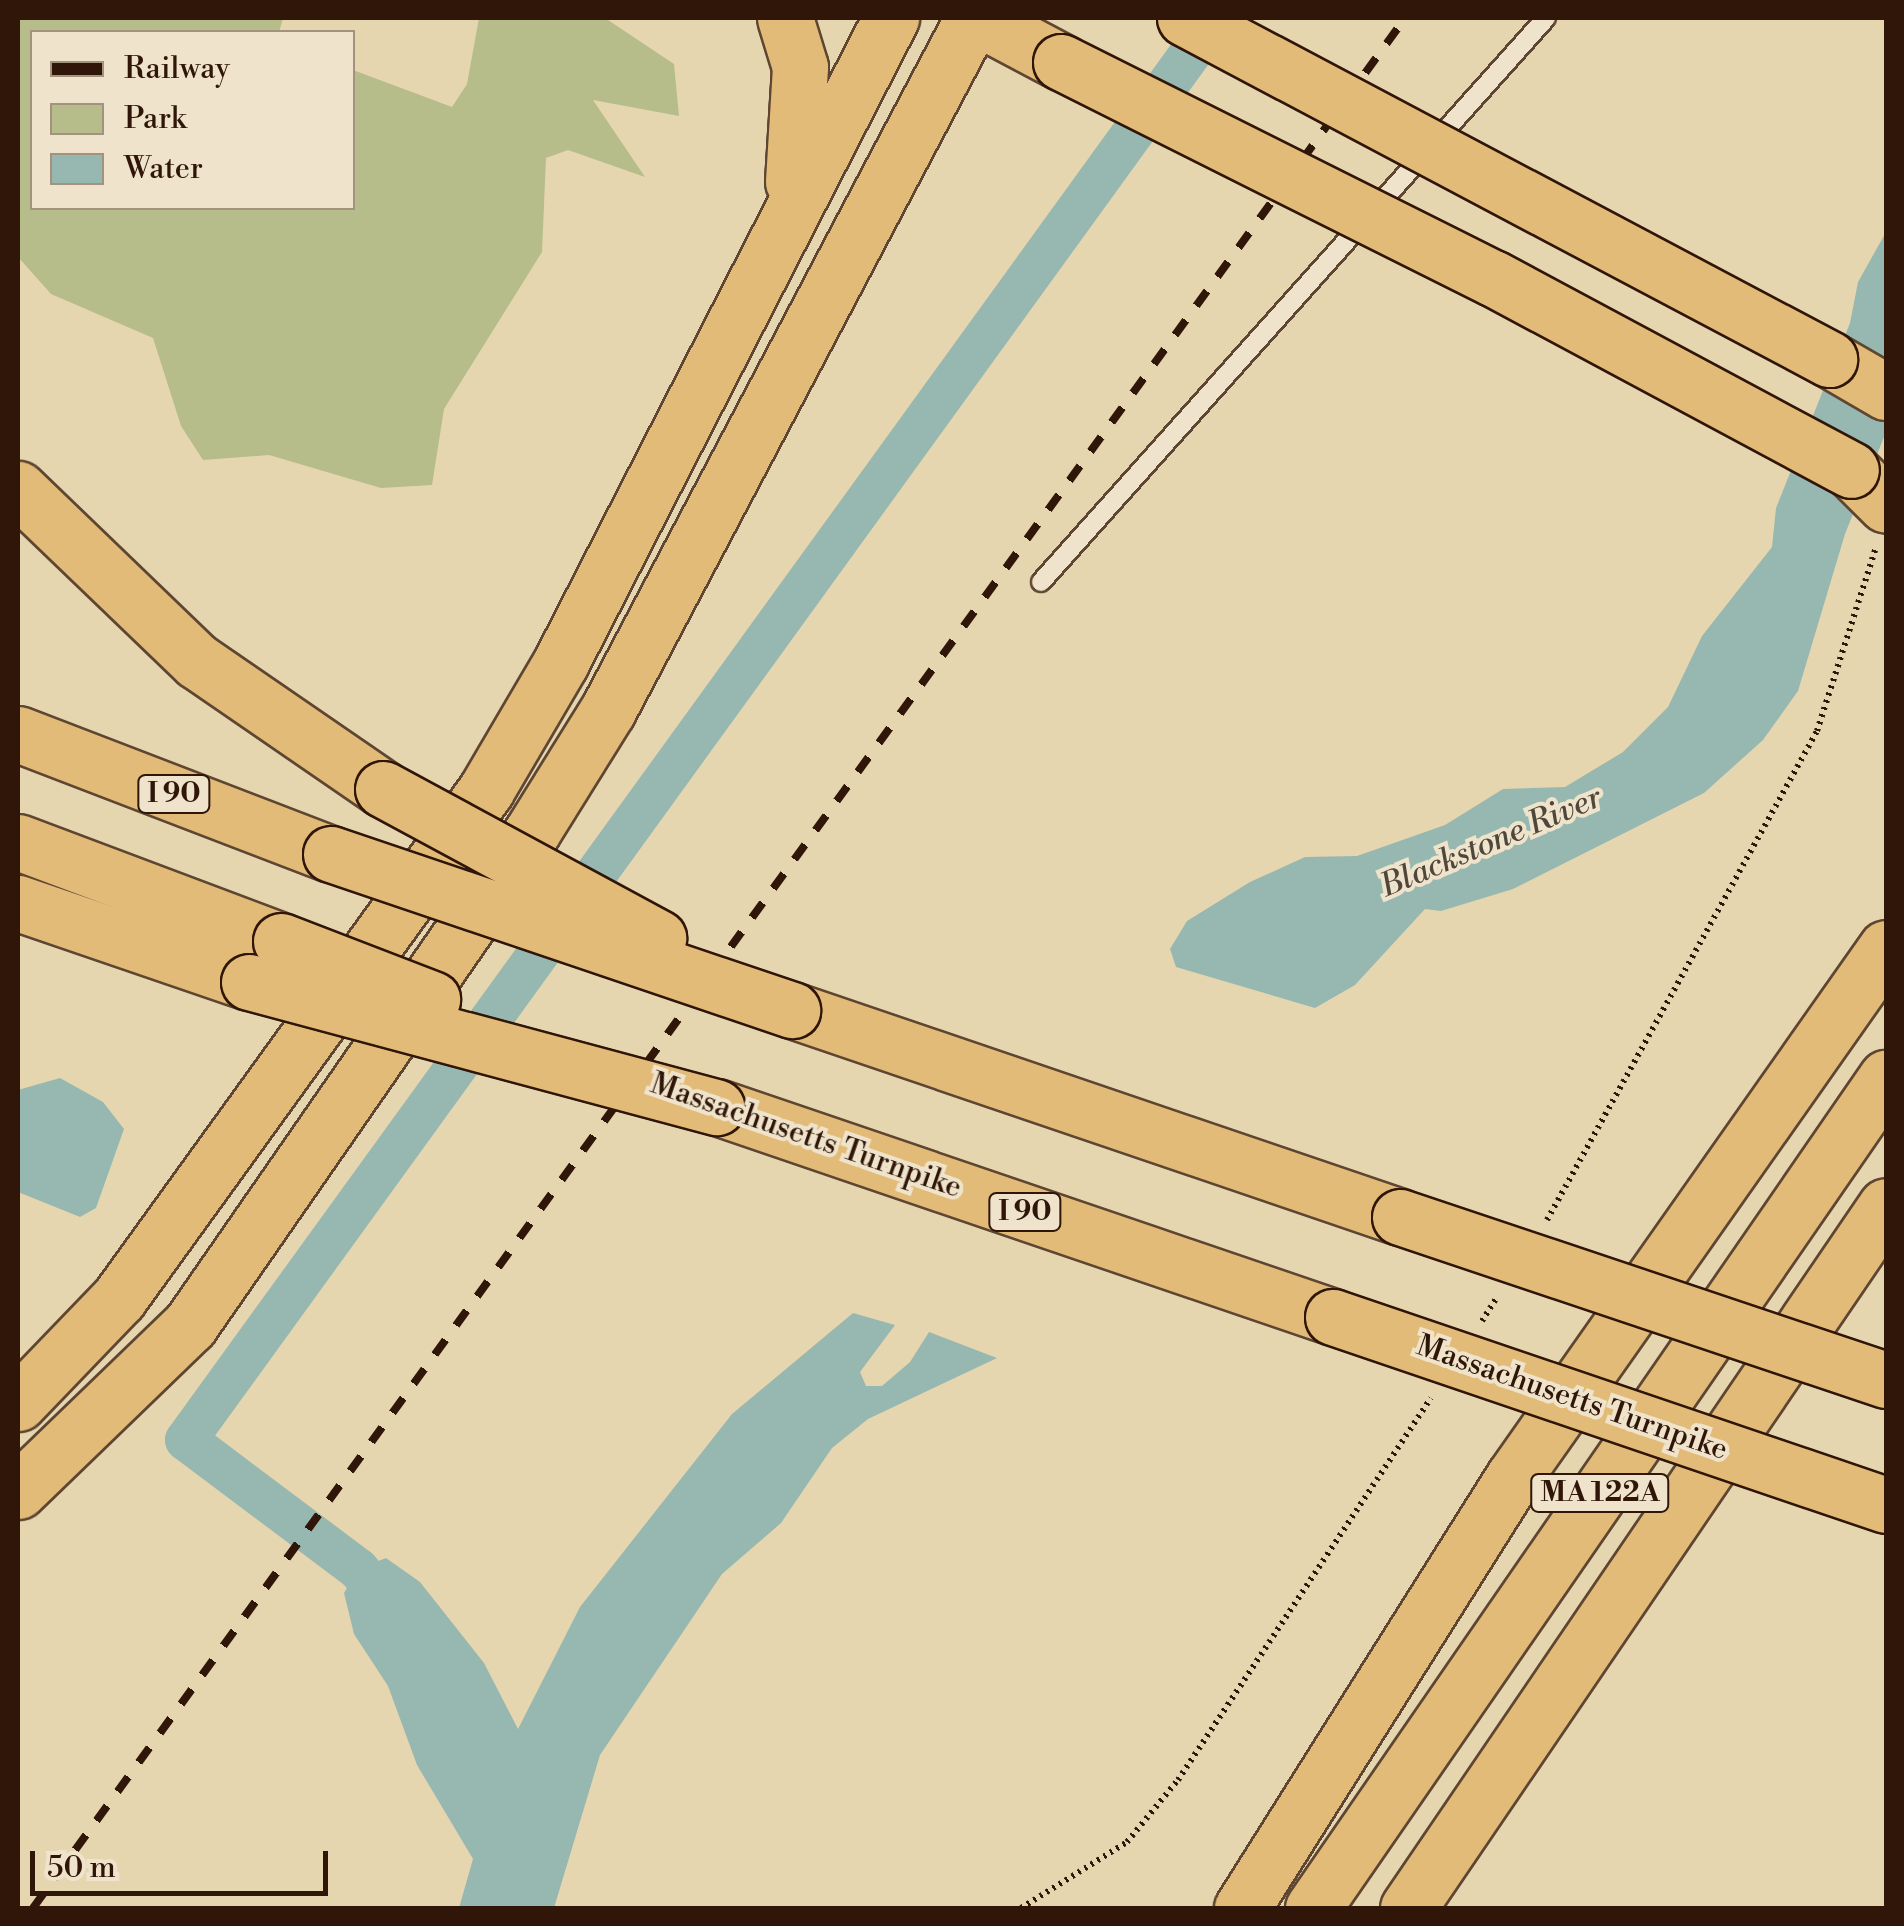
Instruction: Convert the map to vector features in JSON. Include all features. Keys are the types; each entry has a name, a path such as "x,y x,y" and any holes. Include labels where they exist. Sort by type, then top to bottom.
{"highway":[{"path":"785,18 800,67 789,208"},
{"path":"18,1403 120,1298 486,790 561,662 789,208 891,18"},
{"path":"18,1490 190,1325 532,832 608,710 976,18 1493,278 1875,487"},
{"path":"1186,18 1886,392"},
{"path":"1829,359 1886,368"},
{"path":"18,489 197,660 384,789 792,1010"},
{"name":"I 90","path":"18,734 331,854 1886,1380"},
{"name":"Massachusetts Turnpike","path":"18,842 265,961 717,1107 1886,1504"},
{"path":"18,903 265,961"},
{"path":"1242,1908 1513,1478 1886,948"},
{"name":"MA 122A","path":"1313,1908 1886,1078"},
{"name":"MA 122A","path":"1408,1908 1886,1206"}],"lane":[{"path":"1041,582 1546,18"}],"green space":[{"path":"18,18 283,18 280,30 30,30 30,210 355,210 355,71 452,107 467,84 479,18 605,18 674,64 679,116 593,100 645,177 568,150 546,158 542,252 444,409 432,485 381,488 269,455 203,460 181,426 153,338 51,294 18,257"}],"water":[{"name":"Blackstone River","path":"1886,232 1886,432 1845,534 1798,691 1763,740 1704,793 1513,889 1441,911 1425,909 1355,985 1315,1008 1176,967 1170,949 1187,921 1250,882 1305,857 1357,856 1445,825 1503,789 1565,787 1623,752 1668,707 1702,636 1772,547 1776,508 1850,323 1858,282"},
{"path":"60,1078 103,1102 124,1129 96,1208 80,1217 18,1192 18,1090"},
{"path":"853,1313 895,1325 860,1372 866,1386 882,1386 910,1362 929,1332 997,1358 868,1419 832,1448 781,1523 722,1574 600,1755 554,1908 459,1908 473,1859 417,1765 388,1686 354,1634 344,1593 358,1569 386,1558 420,1582 484,1663 518,1729 580,1607 732,1414"}],"waterway":[{"path":"397,1613 358,1569 186,1440 1216,18"}],"railway":[{"path":"33,1908 1405,18"}]}
